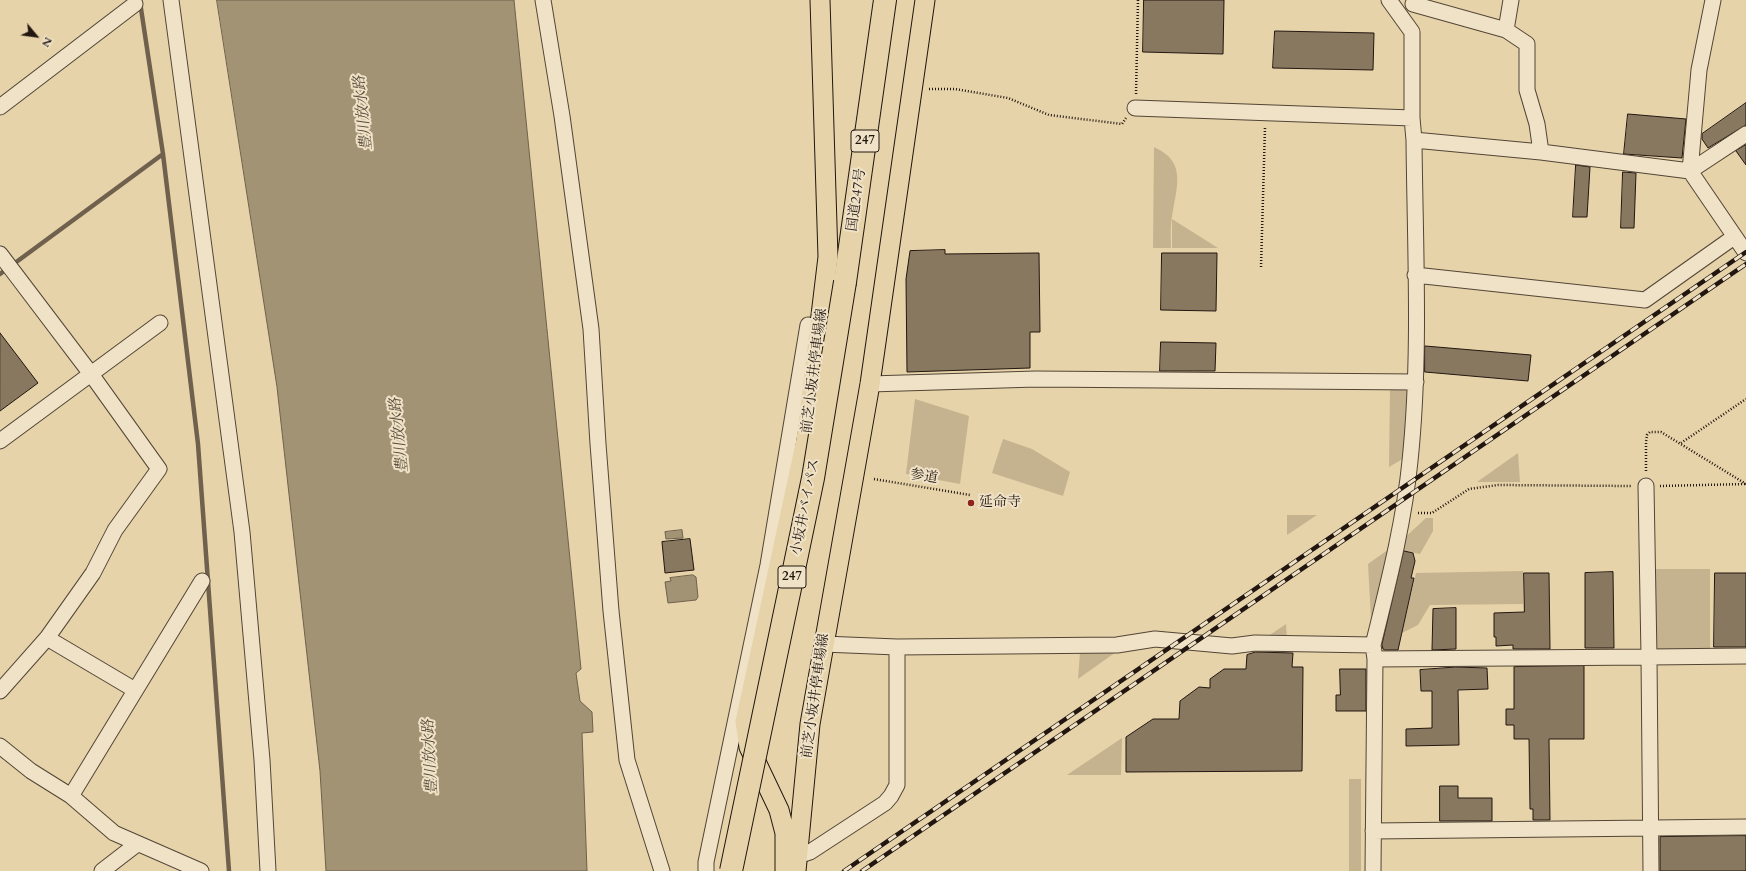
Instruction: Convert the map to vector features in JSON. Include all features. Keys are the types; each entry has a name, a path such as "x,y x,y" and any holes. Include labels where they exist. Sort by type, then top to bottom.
{"highway":[{"name":"国道247号","path":"845,282 886,0"},
{"name":"小坂井バイパス","path":"731,871 812,478 845,282"}],"main road":[{"name":"前芝小坂井停車場線","path":"785,871 785,833 779,810 749,747 745,722 806,440 821,328 828,257 820,0"},
{"name":"前芝小坂井停車場線","path":"797,863 810,724 870,384 925,0"}],"street":[{"path":"171,0 242,532 262,760 268,871"},
{"path":"543,0 562,116 591,329 611,611 627,760 662,871"},
{"path":"1389,0 1412,32"},
{"path":"1506,30 1511,0"},
{"path":"1713,0 1699,70 1690,171 1746,254"},
{"path":"1373,871 1374,652 1401,527 1410,461 1416,382 1414,140 1412,118 1413,2 1506,30 1527,44 1527,90 1537,124 1541,152"},
{"path":"0,106 136,4"},
{"path":"1135,108 1266,114 1412,118"},
{"path":"1414,140 1541,152 1690,171 1746,134"},
{"path":"1415,275 1645,300 1734,237"},
{"path":"0,254 91,374 160,469 115,530 93,574 47,638 0,691"},
{"path":"0,441 160,323"},
{"path":"706,871 706,862 768,565 808,325 821,328"},
{"path":"870,384 1036,379 1416,382"},
{"path":"1646,486 1651,871"},
{"path":"71,796 202,581"},
{"path":"47,638 135,690"},
{"path":"823,644 897,647 1117,645 1155,639 1232,646 1255,643 1374,652 1649,657 1746,656"},
{"path":"797,863 810,852 884,803 897,785 897,647"},
{"path":"0,746 31,771 71,796 114,833 202,871"},
{"path":"1373,831 1746,827"},
{"path":"102,871 137,844"}],"path":[{"path":"912,90 955,89 1008,98 1049,115 1122,124 1135,108 1138,0"},
{"path":"1261,267 1266,114"},
{"path":"1681,443 1746,399"},
{"path":"1646,486 1647,435 1654,431 1661,432 1681,443 1746,484"},
{"name":"参道","path":"874,479 970,494"},
{"path":"1401,527 1409,511 1432,513 1469,489 1498,484 1646,486 1746,484"}],"shaded area":[{"path":"1154,147 1165,153 1172,160 1176,168 1177,186 1171,225 1171,248 1153,248"},
{"path":"1172,219 1218,248 1172,248"},
{"path":"1390,388 1408,388 1406,457 1389,467"},
{"path":"915,399 969,416 960,484 906,474"},
{"path":"1003,439 1032,449 1070,472 1063,496 992,473"},
{"path":"1518,453 1520,482 1477,482"},
{"path":"1287,515 1317,515 1287,535"},
{"path":"1426,518 1433,518 1433,531 1420,554 1399,550 1401,541"},
{"path":"1389,549 1371,619 1368,564"},
{"path":"1651,569 1710,569 1710,651 1651,651"},
{"path":"1523,571 1523,604 1430,605 1418,625 1402,633 1416,573"},
{"path":"1286,624 1287,639 1264,639"},
{"path":"1080,652 1116,652 1078,679"},
{"path":"1122,738 1121,775 1067,775"},
{"path":"1349,779 1361,779 1361,871 1349,871"}],"water":[{"name":"豊川放水路","path":"217,0 514,0 581,669 576,673 580,701 592,712 593,732 582,733 587,871 326,871 320,771 277,387"},
{"path":"682,530 683,538 666,539 665,532"},
{"path":"693,575 696,577 698,597 696,600 668,603 665,582 671,581 670,578"}],"building":[{"path":"1144,0 1224,0 1223,54 1143,52"},
{"path":"1275,31 1374,33 1373,70 1273,68"},
{"path":"1746,103 1746,125 1708,148 1702,139 1702,134"},
{"path":"1628,114 1686,119 1682,158 1624,154"},
{"path":"1746,145 1746,165 1736,151"},
{"path":"1576,165 1590,167 1587,217 1573,217"},
{"path":"1623,172 1636,173 1634,228 1621,228"},
{"path":"945,250 945,254 1039,253 1040,332 1030,332 1030,368 907,372 906,279 910,251"},
{"path":"1162,253 1217,253 1216,311 1161,310"},
{"path":"0,333 38,383 0,411"},
{"path":"1161,342 1216,343 1215,371 1160,371"},
{"path":"1425,346 1531,355 1528,381 1425,372"},
{"path":"690,539 694,570 665,573 662,542"},
{"path":"1404,551 1413,553 1415,561 1411,578 1414,578 1398,650 1385,650 1383,649 1382,645"},
{"path":"1613,572 1614,648 1585,648 1585,573"},
{"path":"1524,573 1549,573 1550,649 1513,649 1513,645 1496,646 1496,637 1494,637 1494,613 1524,612"},
{"path":"1715,573 1746,573 1746,647 1714,647"},
{"path":"1456,608 1456,649 1432,650 1433,609"},
{"path":"1256,652 1293,653 1292,667 1303,667 1302,771 1126,772 1126,737 1153,719 1179,719 1180,701 1199,687 1210,688 1210,679 1224,669 1246,669 1247,655"},
{"path":"1584,666 1584,739 1549,739 1550,820 1533,820 1533,809 1530,809 1529,739 1514,739 1514,725 1506,725 1506,709 1514,709 1514,667"},
{"path":"1456,667 1487,668 1488,689 1458,690 1459,745 1406,746 1406,729 1432,728 1432,691 1421,691 1420,670"},
{"path":"1340,669 1366,669 1366,711 1336,711 1336,695 1340,695"},
{"path":"1440,786 1458,786 1458,798 1492,798 1492,821 1440,821"},
{"path":"1746,836 1746,871 1660,871 1660,837"}],"waterway":[{"path":"140,2 163,154 198,444 229,871"},
{"path":"0,274 163,154"}],"railway":[{"path":"844,871 1746,252"},
{"path":"862,871 1746,264"}],"place":[{"name":"延命寺","path":"971,503"}]}
